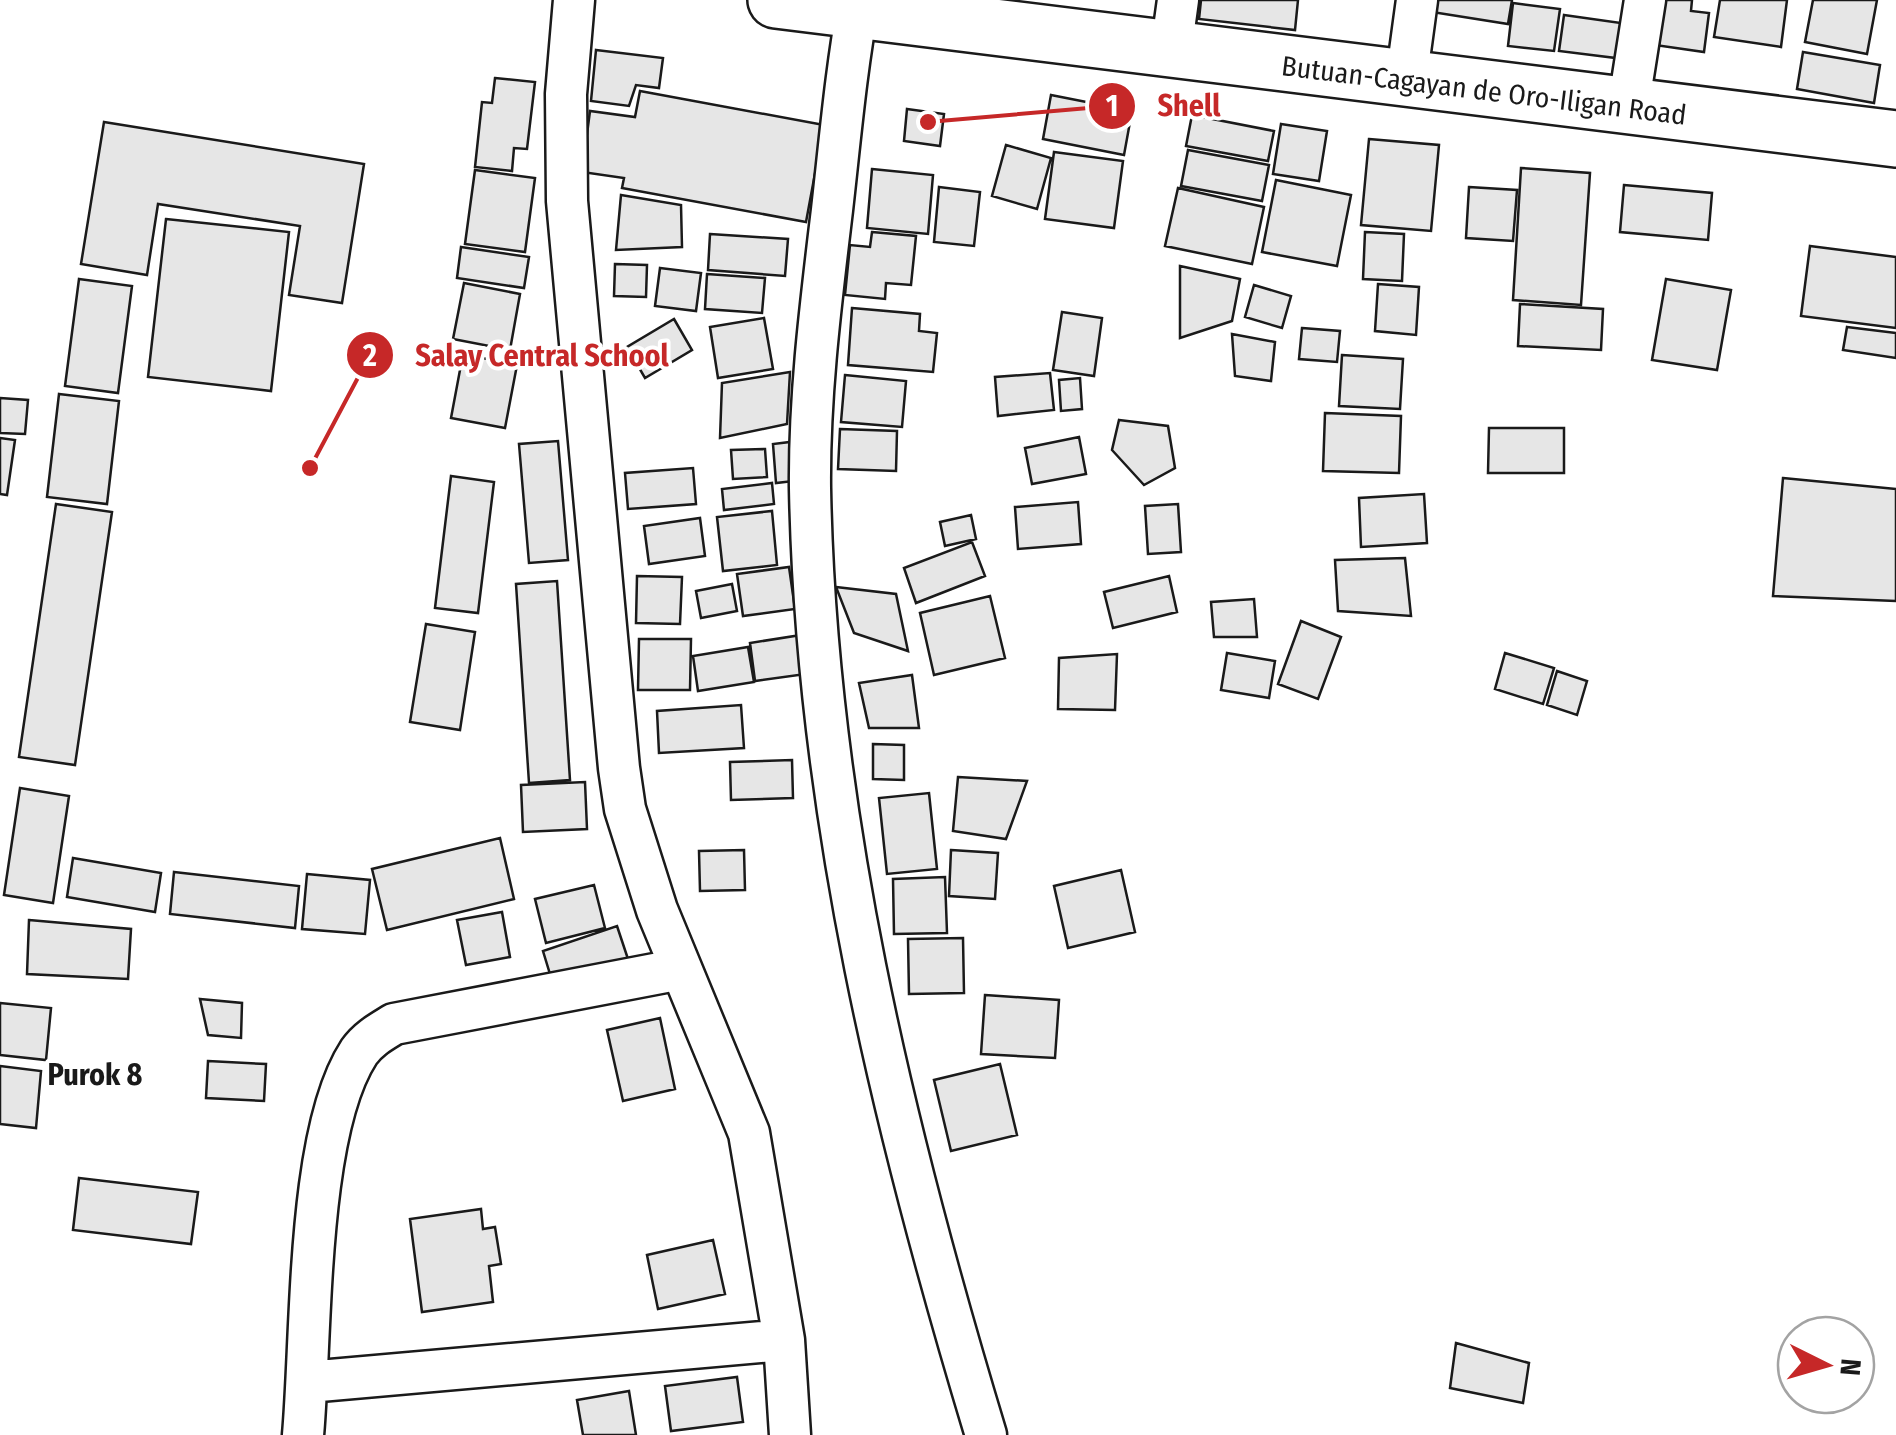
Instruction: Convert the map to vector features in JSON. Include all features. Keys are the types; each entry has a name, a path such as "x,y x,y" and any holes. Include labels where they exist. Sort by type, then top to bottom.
{"highway":[{"name":"Butuan-Cagayan de Oro-Iligan Road","path":"776,0 1174,25 1406,80 1896,139"}],"street":[{"path":"574,0 566,94 567,202 602,617 625,809 681,969 749,1132 784,1340 790,1435"},
{"path":"1406,80 1418,0"},
{"path":"1628,108 1645,0"},
{"path":"858,4 814,379 810,485 816,604 841,846 872,1003 986,1435"},
{"path":"303,1435 321,1186 347,1072 361,1049 394,1024 681,969"},
{"path":"308,1382 784,1340"}],"building":[{"path":"1201,0 1298,0 1295,30 1199,19"},
{"path":"1434,0 1512,0 1508,24 1432,12"},
{"path":"1662,0 1692,0 1691,11 1709,13 1704,52 1655,45"},
{"path":"1720,0 1787,0 1781,47 1714,37"},
{"path":"1813,0 1877,0 1867,54 1805,42"},
{"path":"1513,3 1560,9 1554,51 1508,46"},
{"path":"1564,15 1628,24 1624,59 1559,51"},
{"path":"596,50 663,58 659,88 636,85 629,106 591,101"},
{"path":"1803,52 1880,65 1874,103 1797,89"},
{"path":"495,78 535,82 527,149 514,148 512,171 475,167 482,102 492,103"},
{"path":"640,91 824,125 806,222 622,188 624,178 582,172 590,111 635,117"},
{"path":"1051,95 1132,111 1124,155 1043,139"},
{"path":"907,109 944,114 940,146 904,141"},
{"path":"1192,115 1274,131 1268,161 1186,146"},
{"path":"104,122 364,164 342,303 289,295 300,226 158,204 147,275 81,264"},
{"path":"1281,124 1327,131 1319,181 1273,174"},
{"path":"1369,139 1439,145 1431,231 1361,225"},
{"path":"1006,145 1051,158 1037,209 992,196"},
{"path":"1188,150 1269,165 1262,201 1181,186"},
{"path":"1054,152 1123,161 1114,228 1045,219"},
{"path":"1521,168 1590,173 1581,305 1513,300"},
{"path":"872,169 933,175 928,234 867,228"},
{"path":"475,170 535,178 525,252 465,244"},
{"path":"1276,180 1351,195 1337,266 1262,252"},
{"path":"1624,185 1712,193 1708,240 1620,232"},
{"path":"939,187 980,192 974,246 934,242"},
{"path":"1469,187 1517,190 1513,241 1466,238"},
{"path":"1178,188 1264,207 1252,264 1165,246"},
{"path":"621,195 681,205 682,247 616,250"},
{"path":"166,219 289,232 271,391 148,377"},
{"path":"872,232 916,236 911,285 886,283 885,299 845,295 850,245 870,247"},
{"path":"1365,232 1404,234 1402,281 1363,279"},
{"path":"710,234 788,239 785,276 708,270"},
{"path":"1810,246 1896,257 1896,328 1801,316"},
{"path":"461,247 529,257 524,288 457,278"},
{"path":"615,264 647,265 646,297 614,296"},
{"path":"1180,266 1240,279 1232,321 1180,338"},
{"path":"660,268 701,273 696,311 655,306"},
{"path":"707,274 765,278 762,313 705,309"},
{"path":"79,279 132,286 118,393 65,386"},
{"path":"1666,279 1731,290 1717,370 1652,360"},
{"path":"464,283 520,294 510,350 453,339"},
{"path":"1378,284 1419,287 1416,335 1375,331"},
{"path":"1254,285 1291,296 1282,328 1245,317"},
{"path":"1520,304 1603,309 1601,350 1518,346"},
{"path":"852,308 920,314 919,331 937,333 933,372 848,365"},
{"path":"1062,312 1102,318 1094,376 1053,370"},
{"path":"764,318 773,369 718,378 710,327"},
{"path":"674,319 692,350 645,378 627,347"},
{"path":"1847,327 1896,333 1896,358 1843,350"},
{"path":"1302,328 1340,331 1337,362 1299,359"},
{"path":"1232,334 1275,342 1271,381 1235,376"},
{"path":"463,354 517,365 505,428 451,418"},
{"path":"1342,355 1403,359 1400,409 1339,406"},
{"path":"790,372 787,424 720,438 722,383"},
{"path":"1050,373 1054,410 998,416 995,377"},
{"path":"845,375 906,381 902,427 841,422"},
{"path":"1080,378 1082,409 1061,411 1059,380"},
{"path":"59,394 119,401 107,504 47,497"},
{"path":"0,398 28,400 25,434 0,433"},
{"path":"1325,413 1401,416 1399,473 1323,471"},
{"path":"1119,420 1168,426 1175,468 1144,485 1112,450"},
{"path":"1489,428 1564,428 1564,473 1488,473"},
{"path":"840,429 897,431 896,471 838,469"},
{"path":"1079,437 1086,474 1032,484 1025,448"},
{"path":"0,438 15,440 7,495 0,494"},
{"path":"558,441 568,560 529,563 519,444"},
{"path":"790,442 794,481 776,483 773,444"},
{"path":"765,449 767,477 733,479 731,450"},
{"path":"693,468 696,504 628,509 625,473"},
{"path":"451,476 494,482 478,613 435,608"},
{"path":"1783,478 1896,489 1896,601 1773,596"},
{"path":"772,483 774,504 724,510 722,489"},
{"path":"1424,494 1427,543 1361,547 1359,498"},
{"path":"1078,502 1081,544 1018,549 1015,507"},
{"path":"56,504 112,512 75,765 19,757"},
{"path":"1178,504 1181,552 1148,554 1145,506"},
{"path":"772,511 777,565 723,571 717,517"},
{"path":"971,515 976,539 945,546 940,522"},
{"path":"700,518 705,556 649,564 644,526"},
{"path":"972,542 985,576 916,603 904,568"},
{"path":"1405,558 1411,616 1338,611 1335,560"},
{"path":"789,567 795,609 743,616 737,574"},
{"path":"637,576 682,577 680,624 636,623"},
{"path":"1169,576 1177,612 1113,628 1104,592"},
{"path":"557,581 570,780 529,783 516,584"},
{"path":"732,584 737,611 701,618 696,591"},
{"path":"836,587 896,594 908,651 854,633"},
{"path":"990,596 1005,658 934,675 920,613"},
{"path":"1254,599 1257,637 1214,637 1211,602"},
{"path":"1301,621 1341,637 1318,699 1278,684"},
{"path":"426,624 475,632 460,730 410,722"},
{"path":"801,635 806,674 755,681 750,643"},
{"path":"639,639 691,639 690,690 638,690"},
{"path":"748,647 754,682 698,691 693,656"},
{"path":"1227,653 1275,661 1269,698 1221,690"},
{"path":"1505,653 1554,668 1543,704 1495,689"},
{"path":"1117,654 1115,710 1058,709 1059,658"},
{"path":"1557,671 1587,681 1577,715 1547,705"},
{"path":"912,675 919,728 869,728 859,683"},
{"path":"741,705 744,748 659,753 657,711"},
{"path":"873,744 904,745 904,780 873,779"},
{"path":"792,760 793,798 731,800 730,762"},
{"path":"958,777 1027,781 1006,839 953,831"},
{"path":"585,782 587,829 523,832 521,785"},
{"path":"20,788 69,796 53,903 4,895"},
{"path":"929,793 937,869 887,874 879,798"},
{"path":"500,838 514,899 387,930 372,869"},
{"path":"744,850 745,890 700,891 699,851"},
{"path":"951,850 998,853 995,899 949,896"},
{"path":"73,858 161,873 155,912 67,897"},
{"path":"1121,870 1135,932 1068,948 1054,886"},
{"path":"174,872 299,886 295,928 170,914"},
{"path":"307,874 370,880 365,934 302,929"},
{"path":"945,877 947,933 894,934 893,879"},
{"path":"594,885 605,928 546,943 535,899"},
{"path":"502,912 510,957 466,965 457,920"},
{"path":"29,920 131,929 128,979 27,974"},
{"path":"617,926 628,959 553,984 543,951"},
{"path":"963,938 964,993 909,994 908,939"},
{"path":"985,995 1059,1000 1055,1058 981,1054"},
{"path":"200,999 242,1003 241,1038 208,1035"},
{"path":"0,1003 51,1008 46,1060 0,1055"},
{"path":"660,1018 675,1089 623,1101 607,1030"},
{"path":"208,1061 266,1064 264,1101 206,1098"},
{"path":"1000,1064 1017,1135 951,1151 934,1080"},
{"path":"0,1066 41,1071 36,1128 0,1124"},
{"path":"79,1178 198,1192 191,1244 73,1230"},
{"path":"481,1209 483,1229 495,1227 501,1264 489,1266 493,1302 422,1312 410,1219"},
{"path":"713,1240 725,1294 658,1309 647,1255"},
{"path":"1456,1343 1529,1363 1523,1403 1450,1388"},
{"path":"737,1377 743,1422 671,1431 665,1386"},
{"path":"629,1391 636,1435 583,1435 577,1400"}],"place":[{"name":"Shell","path":"928,122"},
{"name":"Salay Central School","path":"310,468"}],"district":[{"name":"Purok 8","path":"95,1075"}]}
